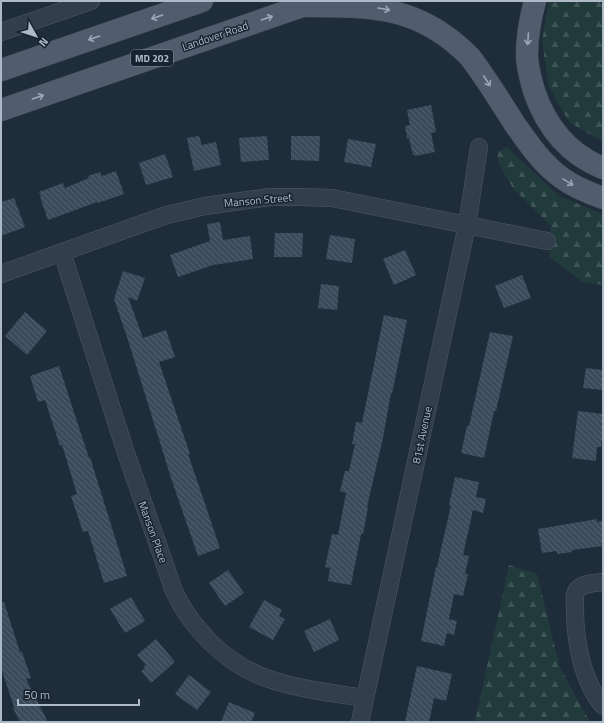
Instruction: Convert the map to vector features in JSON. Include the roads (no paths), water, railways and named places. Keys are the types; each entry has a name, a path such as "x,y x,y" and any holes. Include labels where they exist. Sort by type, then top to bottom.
{"main road":[{"path":"535,1 529,26 527,57 529,72 538,102 551,127 570,148 582,158 603,168"},
{"path":"1,70 193,3"},
{"name":"Landover Road","path":"1,110 310,3 388,10 415,18 440,31 461,47 470,57 525,139 542,161 572,185 603,198"}],"street":[{"path":"1,32 91,1"},
{"name":"81st Avenue","path":"360,722 467,225 479,147"},
{"name":"Manson Street","path":"1,274 167,215 205,206 270,197 332,198 546,241"},
{"name":"Manson Place","path":"62,252 144,507 174,591 188,616 222,652 251,671 289,684 365,698"},
{"path":"603,582 590,583 580,587 575,594 575,630 580,656 595,694 603,706"}]}
